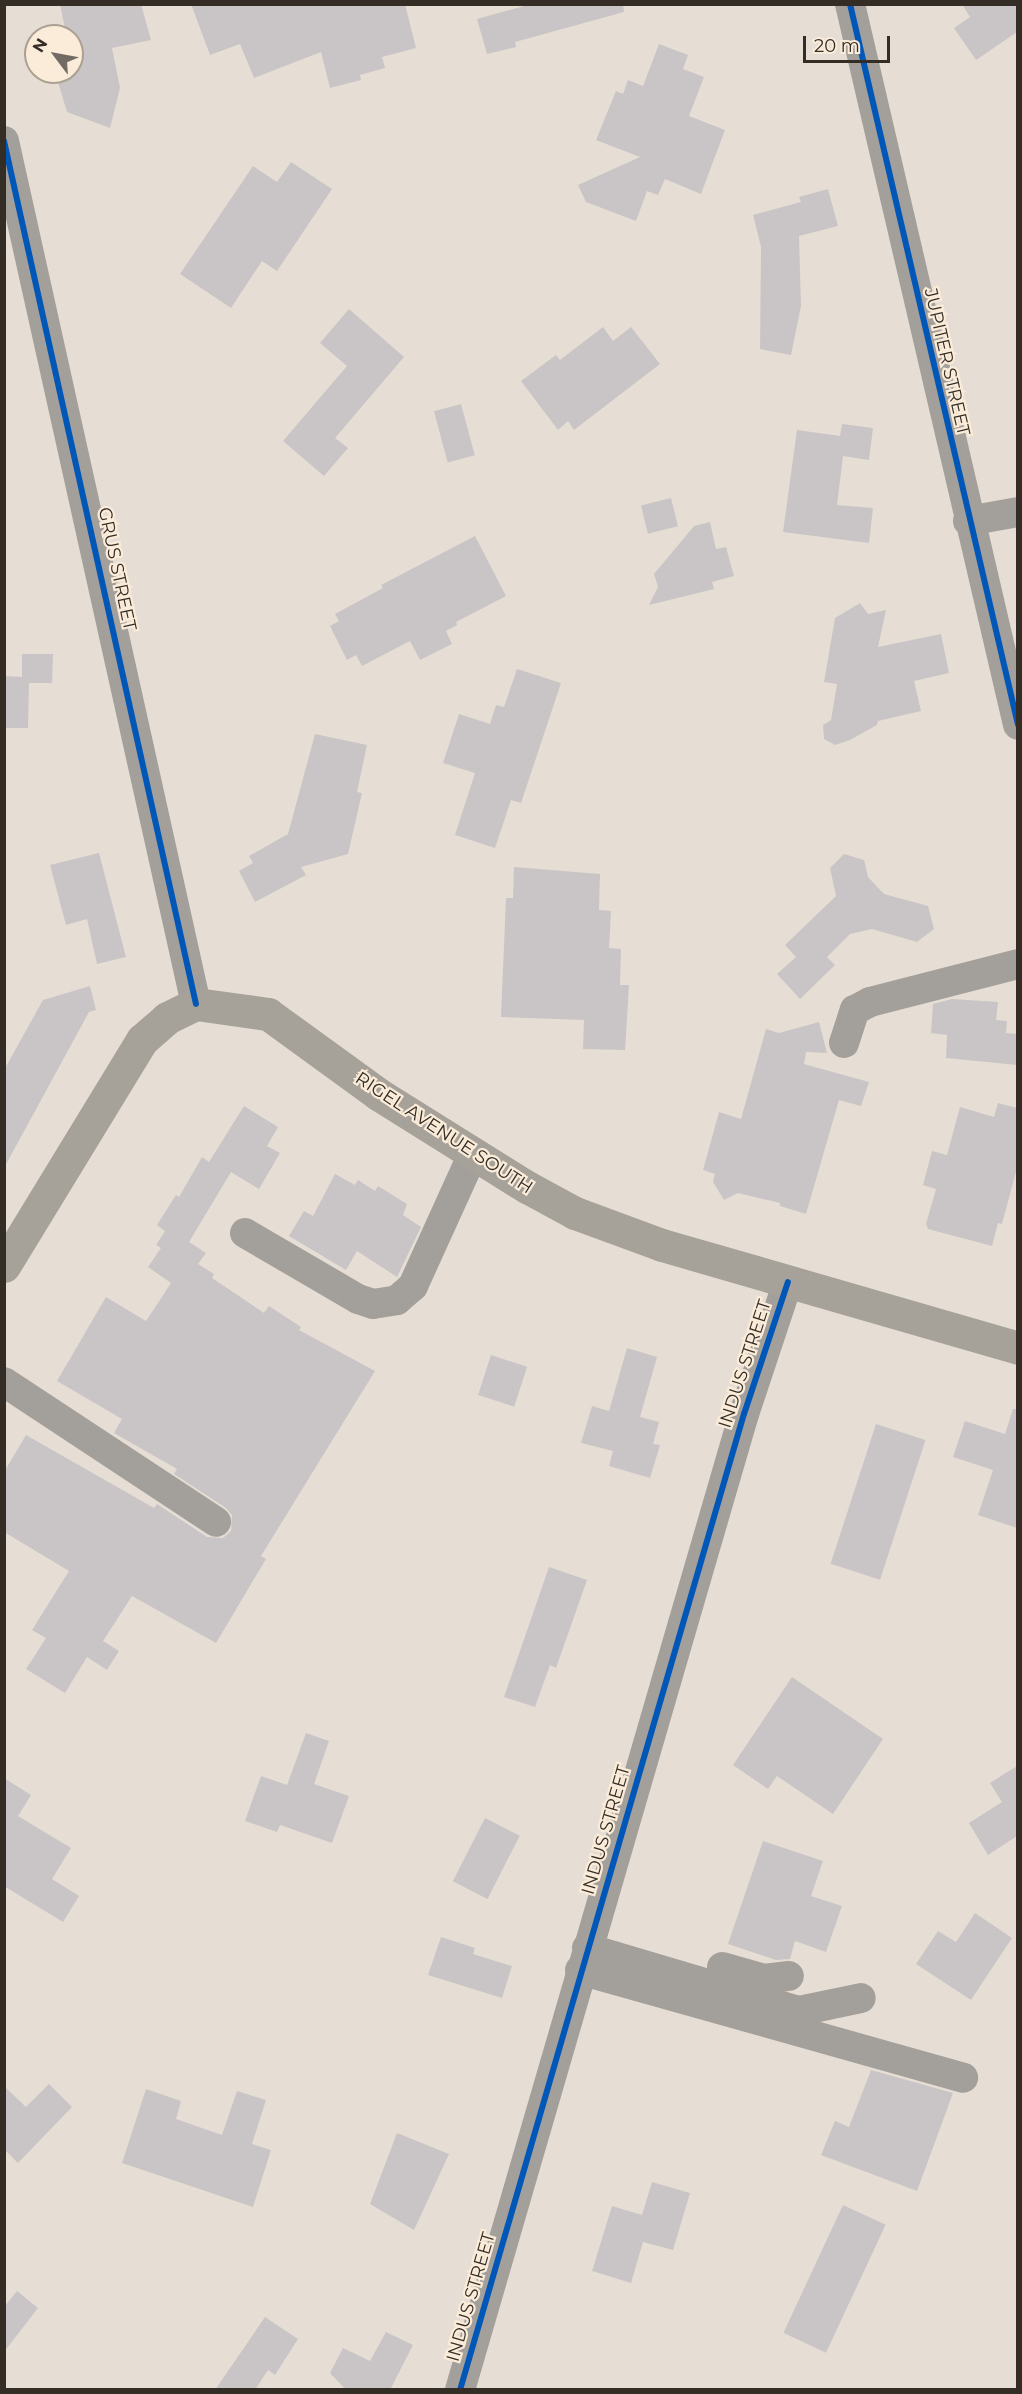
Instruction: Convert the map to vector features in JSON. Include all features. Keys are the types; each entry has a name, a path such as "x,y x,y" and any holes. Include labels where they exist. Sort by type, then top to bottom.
{"main road":[{"name":"RIGEL AVENUE SOUTH","path":"196,1004 268,1014 378,1094 473,1154 575,1213 662,1245 1017,1348"},
{"path":"4,1266 142,1040 167,1018 196,1004"}],"street":[{"name":"JUPITER STREET","path":"850,4 1017,725"},
{"name":"GRUS STREET","path":"4,141 196,1004"},
{"path":"968,521 1017,512"},
{"path":"844,1043 855,1010 870,1002 1017,964"},
{"path":"245,1233 358,1299 373,1304 397,1300 413,1286 473,1154"},
{"name":"INDUS STREET","path":"460,2390 586,1950 744,1414 788,1282"},
{"path":"4,1382 216,1522"},
{"path":"586,1950 764,1979 789,1976"},
{"path":"586,1950 799,2012 861,1998"},
{"path":"586,1950 963,2078"}],"building":[{"path":"60,4 141,4 151,40 112,48 120,88 110,128 67,112 59,84 84,84 84,24 64,24"},
{"path":"191,4 405,4 416,48 382,57 385,68 360,75 361,80 330,88 321,52 254,78 240,44 210,55"},
{"path":"531,4 623,4 624,12 515,42 516,47 487,54 477,19"},
{"path":"962,4 1017,4 1017,32 976,60 954,28 970,17"},
{"path":"659,44 688,55 683,69 704,77 689,116 725,130 701,194 665,179 658,195 647,191 636,221 586,202 578,185 640,157 596,140 616,91 623,94 628,80 643,86"},
{"path":"291,162 332,189 277,271 262,261 231,308 180,274 253,166 277,182"},
{"path":"828,189 838,226 799,236 801,306 791,355 760,349 761,247 753,215 801,202 799,197"},
{"path":"349,309 404,357 335,438 348,448 324,476 283,441 347,366 320,343"},
{"path":"603,327 613,341 631,327 660,364 574,430 568,421 558,430 521,381 556,355 560,360"},
{"path":"461,404 475,455 448,462 434,411"},
{"path":"842,424 873,428 869,460 843,456 837,505 873,508 869,543 783,532 797,430 840,436"},
{"path":"671,498 678,526 648,534 641,505"},
{"path":"710,522 716,549 726,547 734,576 712,582 714,589 649,605 658,587 654,574 694,526"},
{"path":"475,536 506,596 456,622 457,625 446,631 452,644 420,660 410,641 362,666 356,655 347,660 330,626 339,621 335,614 383,588 381,585"},
{"path":"860,603 868,614 886,610 878,647 941,634 949,673 914,681 921,711 878,721 877,725 850,740 835,745 824,739 823,725 831,720 837,684 824,682 835,618"},
{"path":"22,654 53,654 52,683 29,683 28,728 4,728 4,676 22,677"},
{"path":"517,669 561,683 521,803 511,800 495,848 455,835 475,773 443,763 459,714 490,724 496,705 504,707"},
{"path":"315,734 367,745 357,792 362,793 348,854 301,867 306,875 255,902 239,871 253,863 249,856 288,834"},
{"path":"99,853 126,957 97,964 87,919 66,925 50,865"},
{"path":"844,854 864,860 868,877 884,894 928,906 934,929 917,942 872,929 850,934 827,957 835,965 800,999 777,974 796,957 785,945 836,896 830,868"},
{"path":"514,867 600,874 599,910 611,911 609,948 621,949 620,985 629,985 625,1050 583,1049 584,1020 501,1017 506,898 513,898"},
{"path":"90,986 96,1010 89,1012 4,1168 4,1070 43,1000"},
{"path":"952,999 998,1002 996,1020 1007,1021 1006,1033 1017,1034 1017,1065 946,1058 947,1035 931,1033 933,1004"},
{"path":"819,1022 827,1053 806,1052 804,1064 869,1082 861,1106 839,1100 806,1214 780,1206 780,1203 738,1193 724,1200 713,1182 715,1174 703,1170 719,1112 741,1119 766,1029 779,1033"},
{"path":"998,1103 1017,1108 1017,1168 1002,1224 998,1223 992,1246 928,1229 926,1224 936,1189 923,1185 932,1151 947,1155 960,1107 994,1117"},
{"path":"244,1106 278,1127 267,1146 280,1153 259,1189 231,1172 189,1242 206,1253 198,1264 214,1274 212,1278 264,1313 269,1306 301,1327 299,1330 375,1371 261,1556 266,1559 216,1643 132,1596 103,1641 119,1651 107,1670 87,1657 65,1693 26,1669 46,1638 32,1630 69,1571 4,1532 4,1472 26,1435 154,1508 157,1504 207,1537 223,1538 231,1531 232,1515 226,1508 174,1474 177,1469 114,1433 122,1419 57,1381 106,1297 146,1321 171,1283 148,1267 161,1248 156,1245 165,1231 157,1225 176,1195 179,1197 202,1157 209,1162"},
{"path":"335,1174 355,1185 358,1180 375,1191 378,1186 407,1204 403,1215 421,1227 397,1277 357,1251 346,1270 289,1236 304,1211 313,1216"},
{"path":"627,1348 657,1357 640,1417 659,1422 653,1444 660,1445 650,1478 609,1466 613,1451 581,1443 592,1406 609,1411"},
{"path":"491,1355 527,1367 514,1407 478,1395"},
{"path":"1013,1409 1017,1409 1017,1528 978,1515 993,1470 953,1457 965,1421 1005,1434"},
{"path":"876,1424 925,1440 880,1580 831,1564"},
{"path":"549,1567 587,1580 556,1668 550,1665 535,1707 504,1697"},
{"path":"792,1677 883,1739 833,1814 777,1776 768,1789 733,1765"},
{"path":"306,1733 329,1741 314,1784 349,1796 332,1843 280,1825 277,1832 245,1821 261,1776 287,1785"},
{"path":"1017,1766 1017,1836 988,1855 969,1823 1002,1802 990,1783"},
{"path":"4,1778 31,1795 18,1816 71,1848 52,1879 79,1896 63,1922 4,1886"},
{"path":"485,1818 520,1836 488,1899 453,1881"},
{"path":"763,1841 823,1861 811,1896 842,1906 826,1952 795,1941 790,1959 776,1960 728,1944"},
{"path":"975,1913 1012,1938 971,2000 916,1964 938,1931 956,1942"},
{"path":"441,1937 475,1948 473,1954 512,1966 502,1998 428,1975"},
{"path":"871,2070 953,2093 917,2191 821,2155 835,2121 849,2127"},
{"path":"49,2084 72,2107 18,2163 4,2149 4,2086 26,2107"},
{"path":"146,2089 181,2101 176,2119 222,2135 237,2091 266,2100 252,2144 271,2150 253,2207 122,2163"},
{"path":"397,2133 449,2154 414,2230 370,2204"},
{"path":"652,2182 690,2193 673,2250 643,2242 631,2283 592,2271 612,2206 642,2215"},
{"path":"843,2205 886,2225 826,2353 783,2333"},
{"path":"17,2291 38,2308 4,2352 4,2307"},
{"path":"265,2317 298,2339 275,2375 268,2370 255,2390 215,2390"},
{"path":"386,2332 413,2345 390,2390 346,2390 330,2373 343,2348 370,2361"}],"cycle path":[{"path":"850,4 1018,725"},
{"path":"4,141 196,1004"},
{"path":"460,2390 744,1414 788,1282"}]}
